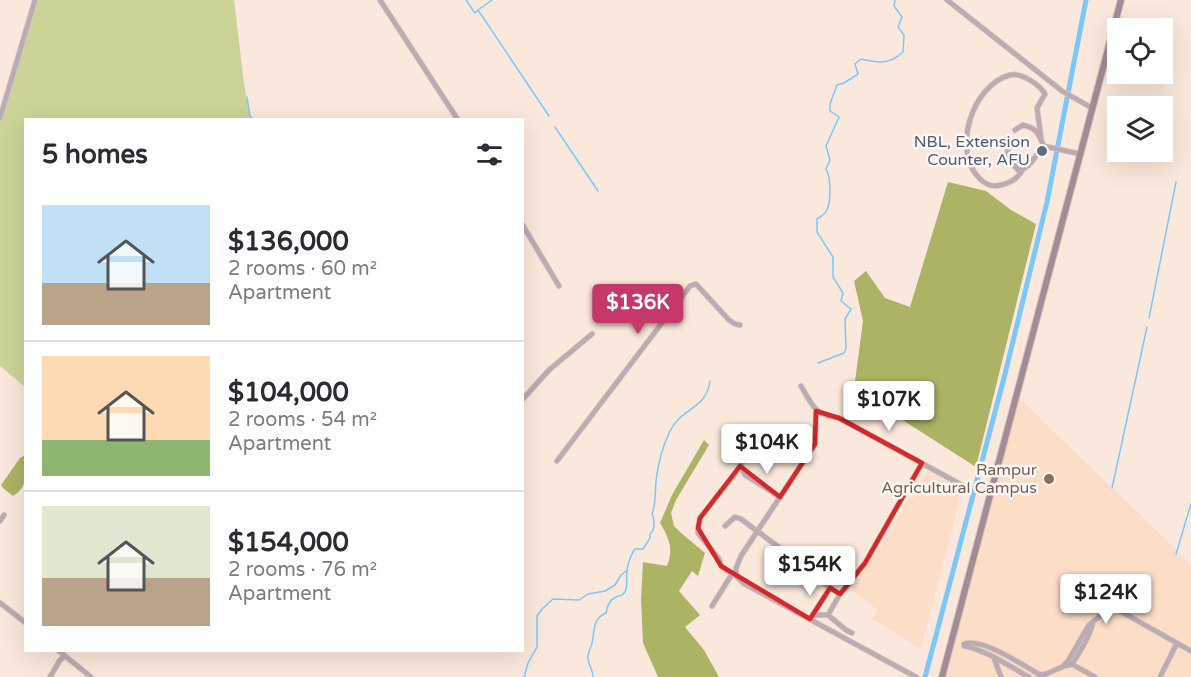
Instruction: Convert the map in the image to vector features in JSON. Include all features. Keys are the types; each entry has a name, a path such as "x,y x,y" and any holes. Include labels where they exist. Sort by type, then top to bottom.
{"main road":[{"path":"942,677 1121,0"}],"street":[{"path":"0,118 35,0"},
{"path":"380,0 457,118"},
{"path":"947,0 1062,91 1092,108"},
{"path":"1016,74 1044,91 1044,97 1036,108 1044,146 1017,177 1001,186 990,186 984,183 970,167 966,151 968,127 982,96 993,83 1016,74"},
{"path":"1015,130 1023,125 1027,126 1041,137"},
{"path":"1044,146 1080,154"},
{"path":"1008,148 1006,157 1008,160 1016,168 1023,169"},
{"path":"524,228 559,286"},
{"path":"557,462 690,286 696,284 729,320 740,325"},
{"path":"524,398 549,370 592,334"},
{"path":"712,606 734,575 737,563 814,444 816,411 801,386"},
{"path":"816,411 839,418 969,489"},
{"path":"752,448 699,518 698,533 719,559 721,566 743,583 811,617 916,677"},
{"path":"828,615 840,594 865,563 922,464"},
{"path":"740,466 745,475 780,497"},
{"path":"0,521 4,515"},
{"path":"725,525 735,517 788,554 801,568 840,594"},
{"path":"811,617 830,588"},
{"path":"0,603 24,621"},
{"path":"1029,677 984,651 964,645 968,642 982,645 1042,675 1070,662 1085,631 1110,608 1120,611 1191,651"},
{"path":"811,617 828,615 852,633"},
{"path":"1160,677 1177,643"},
{"path":"60,652 91,677"},
{"path":"50,677 65,656"},
{"path":"994,658 1001,677"},
{"path":"1070,662 1095,677"},
{"path":"1039,677 1052,671"},
{"path":"1052,671 1059,677"}],"highlighted area":[{"path":"816,411 839,418 922,463 865,563 840,594 830,588 810,619 721,566 698,528 700,518 740,466 780,497 815,444"}],"shaded area":[{"name":"Rampur Agricultural Campus","path":"1016,395 1191,564 1191,677 945,677"},
{"path":"927,470 962,491 921,649 872,619 878,610 852,590 875,548 879,550 910,497 913,498"}],"green space":[{"path":"34,0 234,0 244,83 252,118 24,118 24,386 0,366 0,114"},
{"path":"948,182 986,191 1011,210 1036,224 976,467 854,389 863,321 854,281 866,271 885,298 910,307"},
{"path":"704,440 709,445 676,500 671,513 674,526 705,553 698,576 692,571 679,591 700,615 685,627 704,650 719,677 658,677 643,643 641,600 643,562 667,566 670,544 660,523 672,495"},
{"path":"24,456 24,483 13,496 1,485"}],"waterway":[{"path":"466,0 475,13 478,10"},
{"path":"492,0 478,10 549,116"},
{"path":"818,363 844,353 846,349 845,319 851,309 841,301 843,293 833,277 833,257 817,232 817,219 825,213 830,197 826,169 830,160 826,146 839,117 830,111 830,104 837,85 858,74 855,64 861,59 883,62 903,52 904,35 898,27 902,17 894,6 895,0"},
{"path":"925,677 1004,378 1047,202 1086,0"},
{"path":"247,97 252,118"},
{"path":"555,127 598,191"},
{"path":"1149,318 1176,182"},
{"path":"1112,488 1147,327"},
{"path":"593,677 588,656 596,622 606,613 612,600 625,592 632,554 635,549 643,549 653,530 652,514 657,475 667,437 675,423 704,398 710,381"},
{"path":"1176,554 1191,504"},
{"path":"524,677 528,663 537,647 537,616 542,609 553,599 579,600 588,594 605,591 615,585 626,571"}],"place":[{"name":"NBL, Extension Counter, AFU","path":"1042,151"},
{"name":"Rampur Agricultural Campus","path":"1049,479"}]}
